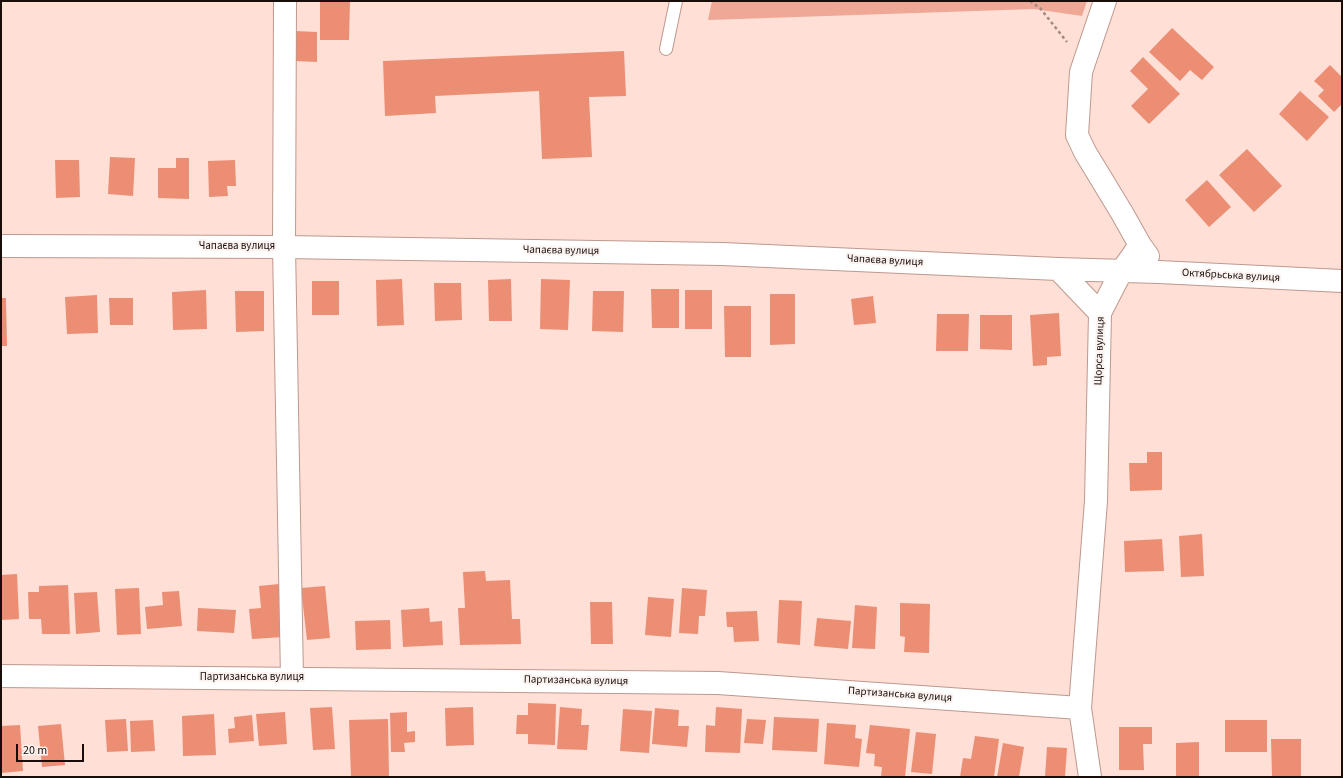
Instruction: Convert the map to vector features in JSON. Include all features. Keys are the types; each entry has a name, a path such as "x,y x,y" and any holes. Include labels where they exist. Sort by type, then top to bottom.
{"street":[{"path":"285,1 284,247 292,678"},
{"path":"1105,1 1081,72 1077,135 1085,152 1140,245 1159,272"},
{"name":"Щорса вулиця","path":"1080,708 1096,501 1100,313 1121,272 1140,245"},
{"name":"Чапаєва вулиця","path":"1,246 284,247 722,254 1121,272"},
{"path":"1058,270 1100,313"},
{"name":"Октябрьська вулиця","path":"1121,272 1159,272 1342,281"},
{"name":"Партизанська вулиця","path":"1,676 718,683 1080,708"},
{"path":"1080,708 1090,777"}],"lane":[{"path":"666,49 676,1"}],"path":[{"path":"1030,1 1040,8 1069,45 1081,72"}],"shaded area":[{"path":"712,1 1087,1 1082,16 1034,9 708,20"}],"building":[{"path":"320,1 350,1 349,40 320,40"},
{"path":"1172,28 1214,67 1202,80 1190,70 1180,81 1149,52"},
{"path":"295,31 317,32 317,62 295,61"},
{"path":"624,51 626,96 589,97 592,157 542,159 539,91 435,96 436,113 385,116 383,61"},
{"path":"1143,57 1180,94 1149,124 1131,106 1148,89 1130,71"},
{"path":"1330,65 1342,77 1342,104 1334,112 1318,96 1324,90 1314,81"},
{"path":"1300,91 1329,117 1307,141 1279,114"},
{"path":"1247,149 1282,186 1254,212 1219,175"},
{"path":"110,157 135,158 133,196 108,194"},
{"path":"176,158 189,158 189,199 158,198 158,168 176,168"},
{"path":"55,160 79,160 80,197 56,198"},
{"path":"235,160 236,186 227,186 228,196 209,197 208,161"},
{"path":"1207,180 1231,207 1209,227 1185,200"},
{"path":"402,279 404,325 377,326 376,280"},
{"path":"511,279 512,321 489,321 488,280"},
{"path":"541,279 570,280 568,330 540,329"},
{"path":"312,281 339,281 339,315 312,315"},
{"path":"434,283 461,283 462,320 435,321"},
{"path":"651,289 679,289 679,328 652,328"},
{"path":"206,290 207,329 173,330 172,292"},
{"path":"685,290 712,290 712,329 685,329"},
{"path":"235,291 264,291 264,331 236,332"},
{"path":"593,291 624,291 623,332 592,331"},
{"path":"770,294 795,294 795,344 770,345"},
{"path":"97,295 98,333 67,334 65,297"},
{"path":"873,296 876,323 854,325 851,299"},
{"path":"1,298 6,298 7,346 1,346"},
{"path":"109,298 133,298 133,325 110,325"},
{"path":"724,306 751,306 751,357 725,357"},
{"path":"1059,313 1061,356 1047,357 1047,365 1033,366 1030,315"},
{"path":"937,314 969,314 968,351 936,351"},
{"path":"980,315 1012,315 1012,350 980,349"},
{"path":"1147,452 1162,452 1162,490 1130,491 1129,463 1147,463"},
{"path":"1202,534 1204,576 1181,577 1179,536"},
{"path":"1162,539 1164,571 1125,572 1124,541"},
{"path":"485,571 486,581 510,580 512,619 520,619 521,644 460,645 458,608 465,608 463,572"},
{"path":"17,574 19,619 1,620 1,575"},
{"path":"279,584 284,637 252,639 249,609 261,608 259,586"},
{"path":"68,585 70,634 42,634 41,619 29,619 28,592 39,592 39,586"},
{"path":"325,586 330,638 307,640 301,588"},
{"path":"139,588 141,634 117,635 115,589"},
{"path":"682,588 707,590 705,616 699,616 698,634 679,633"},
{"path":"179,591 182,626 147,629 145,607 163,605 162,592"},
{"path":"97,592 100,632 76,634 74,593"},
{"path":"648,597 674,599 671,637 645,635"},
{"path":"779,600 802,601 800,645 777,643"},
{"path":"590,602 612,602 613,644 591,644"},
{"path":"900,603 930,604 929,653 904,652 905,637 900,636"},
{"path":"855,605 877,607 875,649 852,648"},
{"path":"198,608 236,610 234,633 197,631"},
{"path":"429,608 430,622 442,621 443,645 403,647 401,610"},
{"path":"757,611 759,641 734,642 733,627 727,627 726,612"},
{"path":"817,618 851,621 848,649 814,646"},
{"path":"390,620 391,649 356,650 355,621"},
{"path":"528,703 556,704 555,745 528,744 528,734 516,734 517,715 528,715"},
{"path":"332,707 335,749 313,750 310,708"},
{"path":"473,707 474,745 446,746 445,708"},
{"path":"560,707 582,709 581,725 589,725 587,750 557,749"},
{"path":"716,707 742,709 740,753 705,752 706,725 715,726"},
{"path":"655,708 679,710 678,726 689,726 687,747 652,744"},
{"path":"623,709 652,711 649,753 620,751"},
{"path":"285,712 287,744 259,746 256,714"},
{"path":"407,712 407,732 415,731 415,742 404,743 405,752 391,752 390,713"},
{"path":"214,714 216,755 183,756 182,716"},
{"path":"252,715 254,741 229,743 228,729 235,728 234,717"},
{"path":"774,717 819,719 817,752 772,750"},
{"path":"126,719 128,751 107,752 105,720"},
{"path":"388,719 389,777 351,777 349,720"},
{"path":"747,719 766,720 763,744 744,743"},
{"path":"153,720 155,751 131,752 130,721"},
{"path":"1225,720 1267,720 1267,752 1225,752"},
{"path":"827,723 856,725 855,738 862,739 859,767 824,764"},
{"path":"61,724 65,765 42,767 38,726"},
{"path":"20,725 23,771 1,773 1,726"},
{"path":"870,725 910,729 905,777 881,777 882,767 874,766 875,754 866,753"},
{"path":"1119,727 1152,727 1152,744 1143,744 1144,770 1119,770"},
{"path":"916,732 936,734 932,774 911,772"},
{"path":"975,736 999,739 994,777 960,777 963,758 971,759"},
{"path":"1271,739 1301,739 1301,777 1272,777"},
{"path":"1199,742 1199,777 1176,777 1176,743"},
{"path":"1003,743 1024,747 1019,777 997,777"},
{"path":"1047,747 1067,748 1065,777 1045,777"}]}
